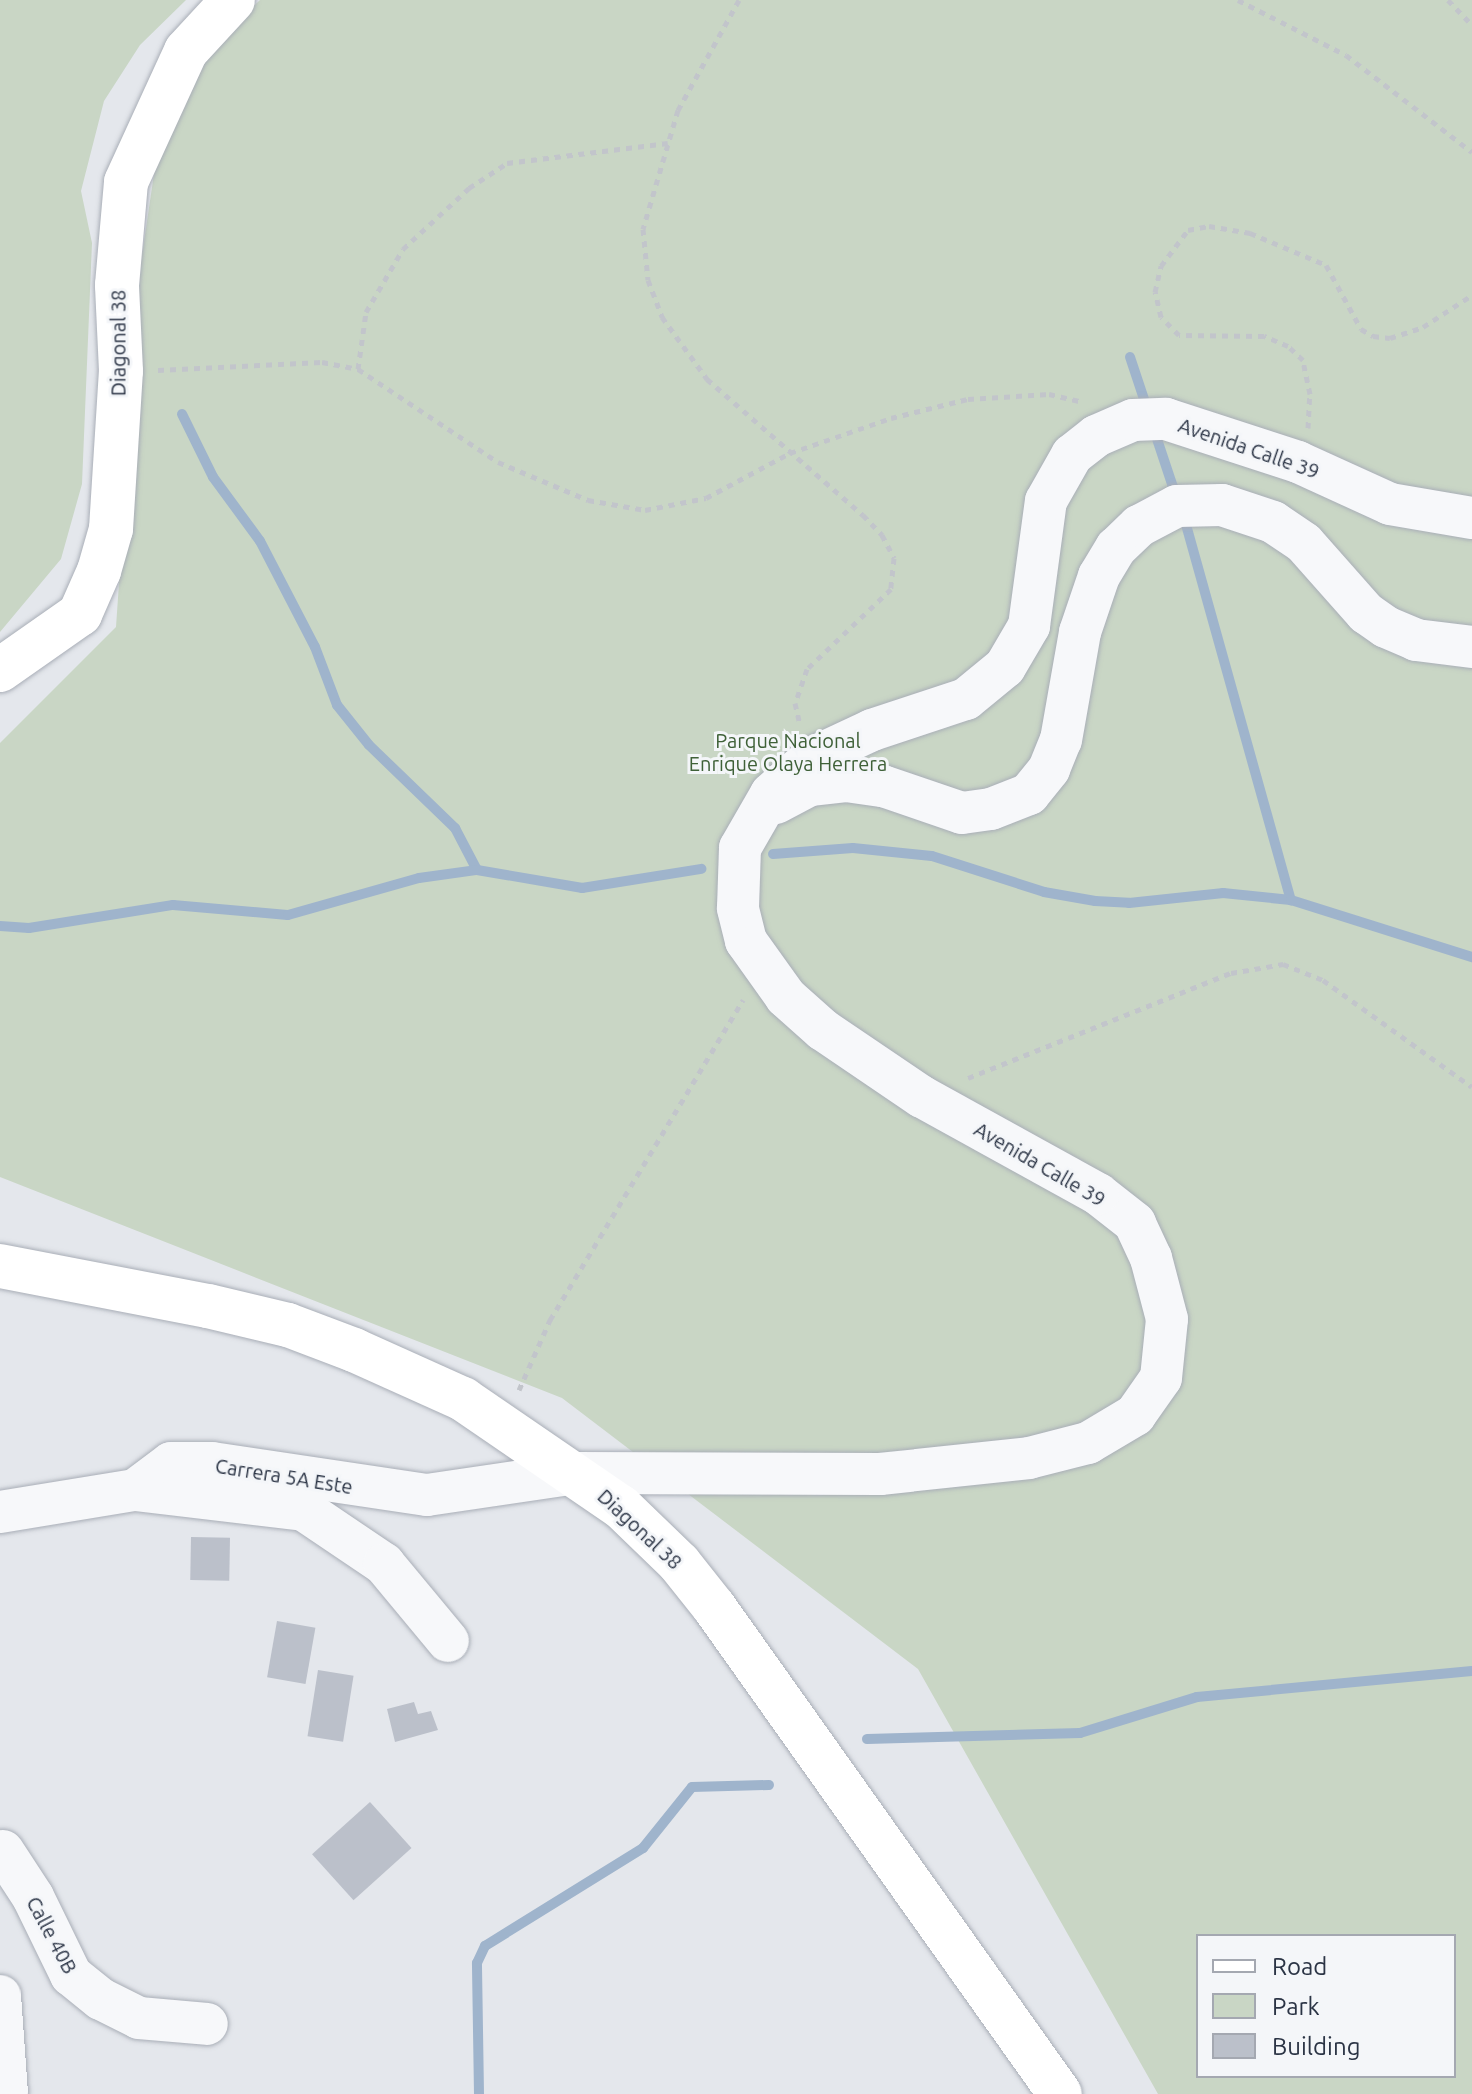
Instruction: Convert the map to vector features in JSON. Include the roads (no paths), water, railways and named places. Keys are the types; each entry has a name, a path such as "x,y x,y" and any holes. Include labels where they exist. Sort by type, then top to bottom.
{"main road":[{"name":"Diagonal 38","path":"0,670 80,614 99,571 111,529 121,371 117,285 126,182 186,51 233,0"},
{"name":"Diagonal 38","path":"0,1266 288,1325 404,1370 505,1424 576,1473 679,1563 1060,2094"}],"street":[{"name":"Avenida Calle 39","path":"576,1473 895,1472 1029,1458 1088,1443 1135,1415 1161,1378 1167,1319 1151,1258 1135,1223 1098,1194 922,1097 823,1030 762,968 746,941 738,908 740,848 754,815 790,774 810,759 872,730 966,699 1005,667 1029,626 1046,501 1057,476 1096,436 1149,419 1298,462 1390,504 1472,518"},
{"path":"754,815 810,785 846,781 883,786 962,813 991,809 1029,794 1049,769 1061,740 1080,632 1099,576 1116,548 1139,526 1177,506 1222,505 1273,522 1304,543 1366,613 1386,627 1416,640 1472,647"},
{"name":"Carrera 5A Este","path":"0,1512 135,1490 171,1463 212,1463 427,1495 576,1473"},
{"path":"135,1490 304,1510 384,1564 448,1641"},
{"name":"Calle 40B","path":"1,1861 33,1897 71,1975 101,1999 139,2018 207,2024"},
{"path":"0,1996 7,2094"}],"waterway":[{"path":"1130,357 1147,408"},
{"path":"182,414 213,477 260,541 315,647 337,705 369,745 455,828 477,870"},
{"path":"1153,427 1175,493"},
{"path":"1185,521 1291,900"},
{"path":"773,854 853,848 932,856 1044,892 1095,901 1129,903 1223,893 1291,900 1472,957"},
{"path":"0,926 29,928 173,905 288,915 419,878 477,870 582,888 701,869"},
{"path":"867,1739 1080,1733 1197,1697 1472,1671"},
{"path":"479,2094 477,1963 485,1946 643,1848 692,1787 769,1785"}],"park label":[{"name":"Parque Nacional Enrique Olaya Herrera","path":"788,752"}]}
